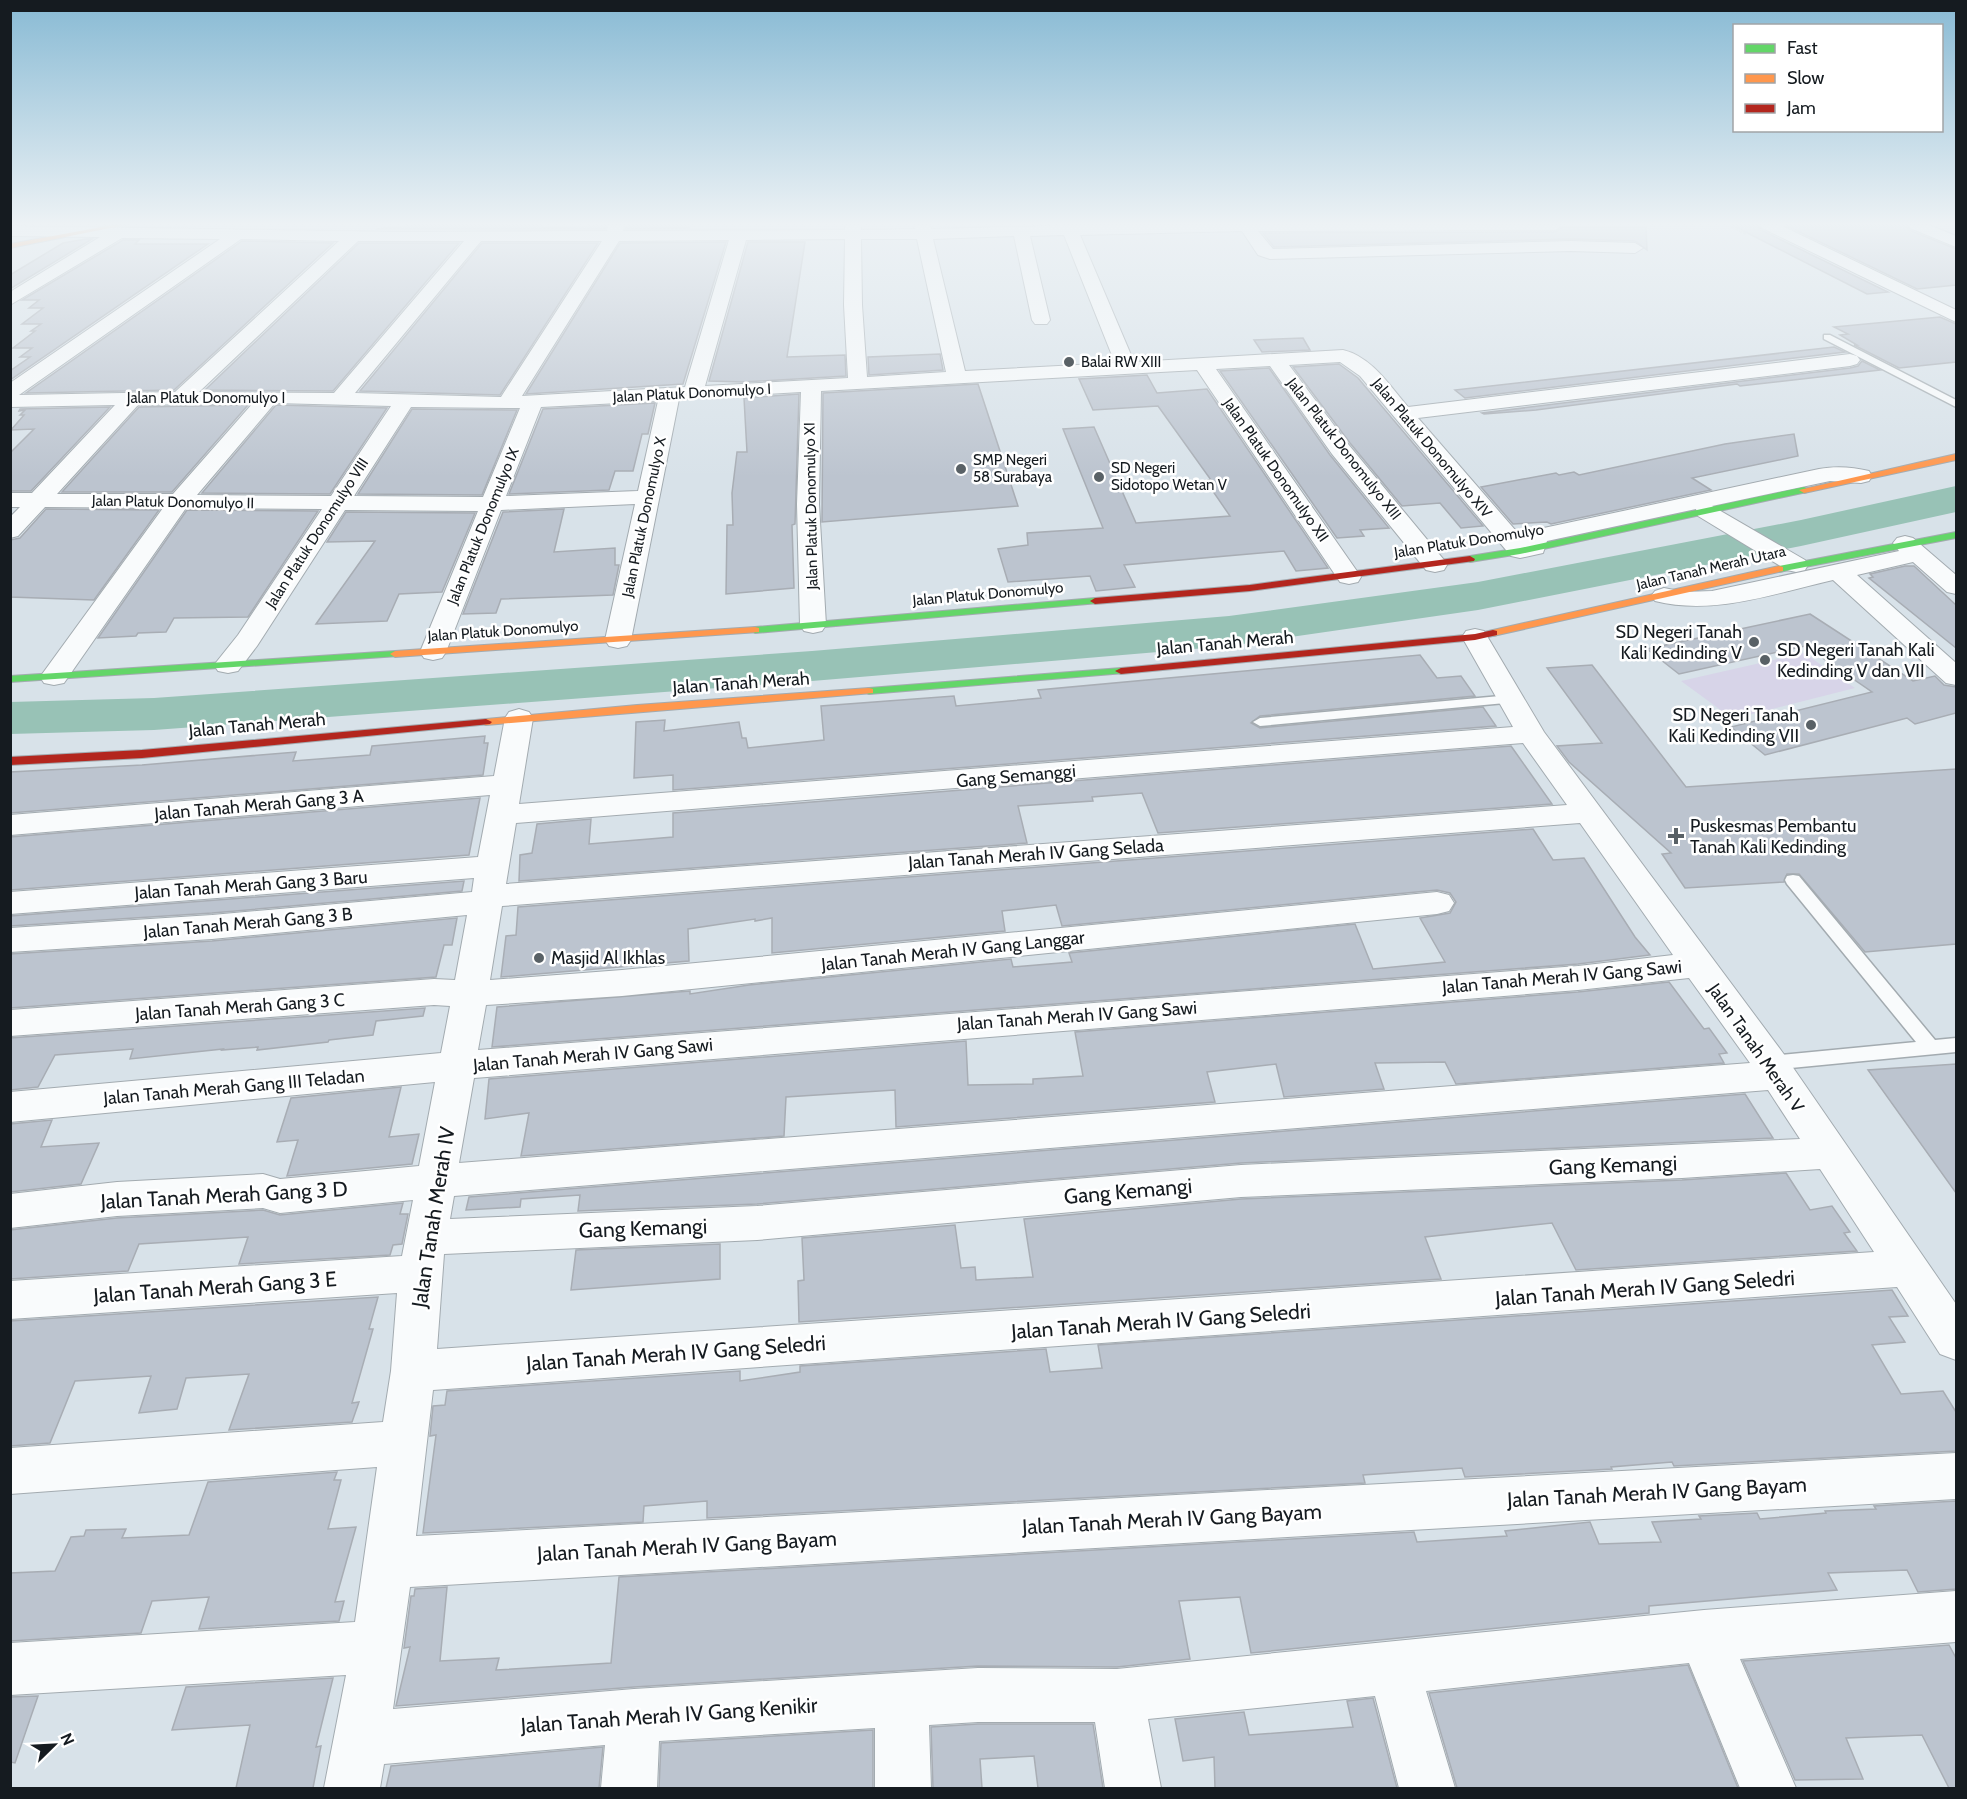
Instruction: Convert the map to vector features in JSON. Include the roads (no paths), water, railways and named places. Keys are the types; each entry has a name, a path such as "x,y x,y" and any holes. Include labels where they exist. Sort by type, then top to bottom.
{"street":[{"path":"10,392 130,309"},
{"path":"182,397 276,309"},
{"path":"338,400 411,309"},
{"path":"507,403 566,309"},
{"name":"Jalan Platuk Donomulyo X","path":"618,640 647,497 681,393 712,309"},
{"path":"853,309 858,384"},
{"path":"942,309 957,378"},
{"path":"1038,309 1041,320"},
{"path":"1102,309 1127,369"},
{"path":"1940,309 1956,317"},
{"name":"Jalan Platuk Donomulyo I","path":"10,401 269,397 507,403 1343,356 1367,372"},
{"name":"Jalan Platuk Donomulyo XIII","path":"1276,360 1340,449 1435,565"},
{"path":"1402,414 1850,360"},
{"name":"Jalan Platuk Donomulyo XII","path":"1203,364 1349,577"},
{"name":"Jalan Platuk Donomulyo XIV","path":"1367,372 1402,414 1527,550"},
{"name":"Jalan Platuk Donomulyo XI","path":"811,386 808,504 813,626"},
{"path":"54,678 178,503 269,397"},
{"path":"10,531 133,398"},
{"name":"Jalan Platuk Donomulyo VIII","path":"228,664 248,640 405,400"},
{"name":"Jalan Platuk Donomulyo IX","path":"433,652 533,401"},
{"name":"Jalan Platuk Donomulyo","path":"10,679 54,678 228,664 813,626 1250,588 1349,577 1527,550 1713,516 1861,476 1956,457"},
{"path":"1527,550 1539,536 1830,474 1861,476"},
{"name":"Jalan Platuk Donomulyo II","path":"10,500 492,504 647,497"},
{"path":"1713,516 1789,561"},
{"name":"Jalan Tanah Merah Utara","path":"1475,637 1664,596 1789,561 1911,549 1956,535"},
{"path":"1664,596 1684,600 1712,598 1837,570 1911,549 1956,587"},
{"path":"1837,570 1956,677"},
{"name":"Jalan Tanah Merah V","path":"1475,637 1531,734 1586,813 1774,1069 1956,1340"},
{"name":"Jalan Tanah Merah","path":"10,761 142,754 519,718 1043,679 1475,637"},
{"name":"Jalan Tanah Merah IV","path":"352,1788 377,1647 413,1371 424,1255 519,718"},
{"name":"Gang Semanggi","path":"504,800 1531,734"},
{"name":"Jalan Tanah Merah Gang 3 A","path":"10,825 504,800"},
{"name":"Jalan Tanah Merah IV Gang Selada","path":"488,888 1586,813"},
{"name":"Jalan Tanah Merah Gang 3 Baru","path":"10,903 488,888"},
{"name":"Jalan Tanah Merah Gang 3 B","path":"10,940 212,927 488,888"},
{"name":"Jalan Tanah Merah IV Gang Langgar","path":"469,994 622,983 1437,903"},
{"name":"Jalan Tanah Merah IV Gang Sawi","path":"458,1067 573,1055 1566,979 1696,964"},
{"name":"Jalan Tanah Merah Gang 3 C","path":"10,1023 434,992 469,994"},
{"name":"Jalan Tanah Merah Gang III Teladan","path":"10,1107 458,1067"},
{"name":"Jalan Tanah Merah Gang 3 D","path":"10,1211 117,1199 263,1191 280,1196 1774,1069"},
{"name":"Gang Kemangi","path":"424,1255 757,1223 1241,1181 1670,1163 1829,1153"},
{"name":"Jalan Tanah Merah Gang 3 E","path":"10,1300 424,1255"},
{"name":"Jalan Tanah Merah IV Gang Seledri","path":"413,1371 1908,1268"},
{"path":"10,1471 404,1443"},
{"name":"Jalan Tanah Merah IV Gang Bayam","path":"387,1563 1956,1476"},
{"name":"Jalan Tanah Merah IV Gang Kenikir","path":"361,1739 634,1716 978,1695 1117,1696 1704,1636 1956,1616"},
{"path":"1704,1636 1768,1788"},
{"path":"10,1669 377,1647"},
{"path":"1393,1666 1427,1788"},
{"path":"1117,1696 1133,1788"},
{"path":"901,1700 903,1788"},
{"path":"629,1788 634,1716"}],"lane":[{"path":"1827,337 1956,404"},
{"path":"1260,722 1511,699"},
{"path":"1793,880 1930,1048"},
{"path":"1774,1069 1956,1045"}],"waterway":[{"path":"10,718 154,714 812,666 1229,631 1478,596 1801,533 1956,499"}],"place":[{"name":"Balai RW XIII","path":"1069,362"},
{"name":"SMP Negeri 58 Surabaya","path":"961,469"},
{"name":"SD Negeri Sidotopo Wetan V","path":"1099,477"},
{"name":"SD Negeri Tanah Kali Kedinding V","path":"1754,642"},
{"name":"SD Negeri Tanah Kali Kedinding V dan VII","path":"1765,660"},
{"name":"SD Negeri Tanah Kali Kedinding VII","path":"1811,725"},
{"name":"Puskesmas Pembantu Tanah Kali Kedinding","path":"1676,836"},
{"name":"Masjid Al Ikhlas","path":"539,958"}]}
